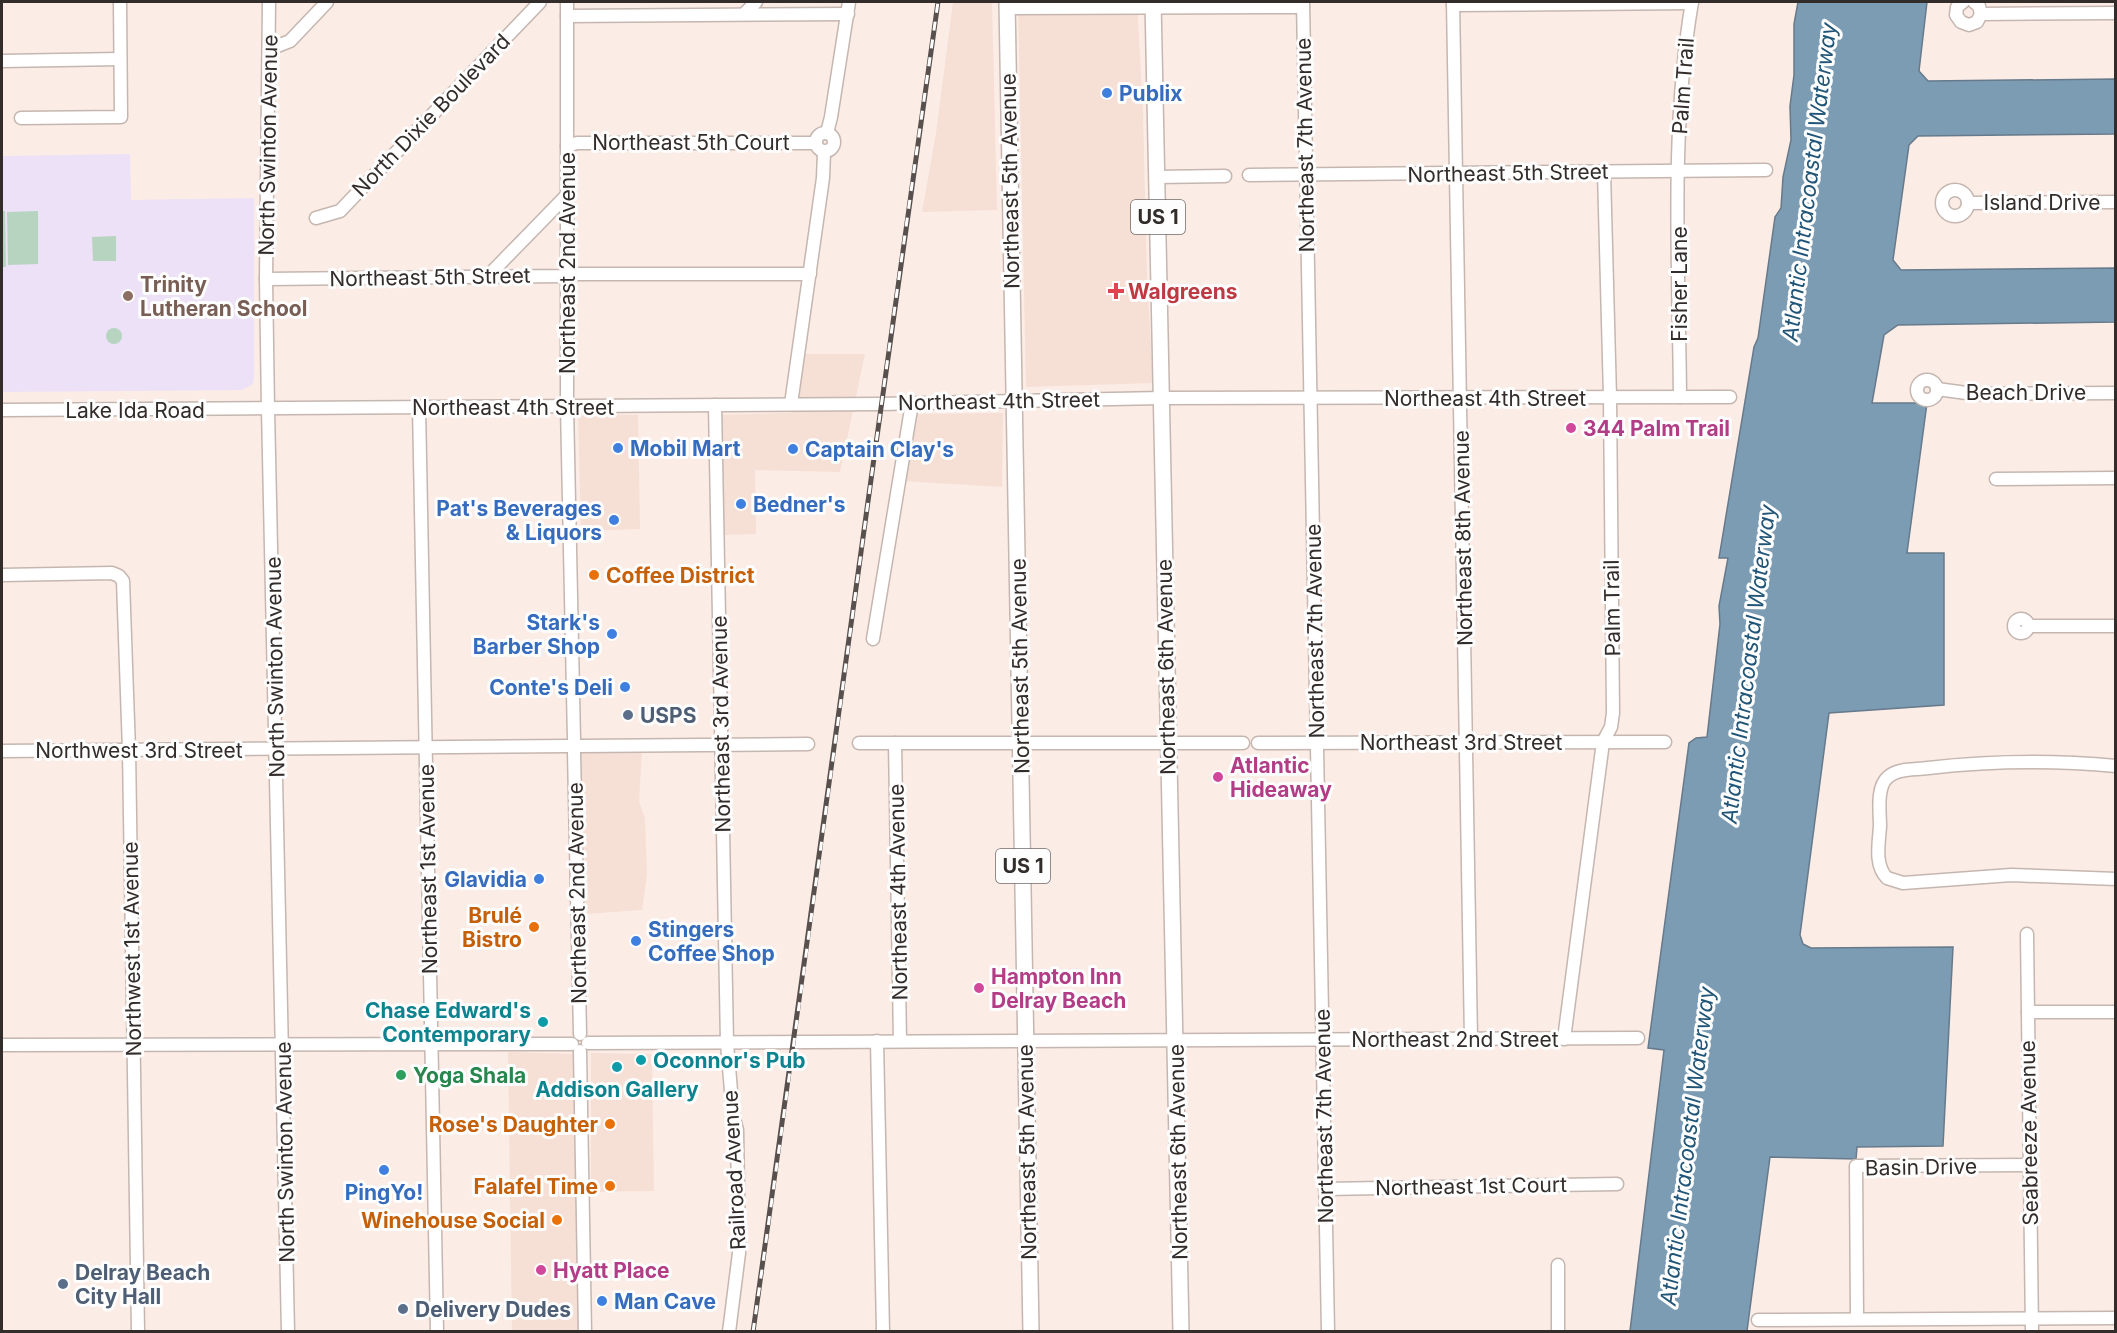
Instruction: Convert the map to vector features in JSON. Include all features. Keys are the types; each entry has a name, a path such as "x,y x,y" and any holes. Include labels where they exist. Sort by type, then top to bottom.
{"main road":[{"name":"Northeast 5th Avenue","path":"1007,5 1031,1332"},
{"name":"Northeast 6th Avenue","path":"1153,5 1181,1332"}],"street":[{"path":"21,118 121,117 120,2"},
{"name":"North Swinton Avenue","path":"269,2 266,279 288,1332"},
{"path":"270,49 290,41 327,2"},
{"name":"North Dixie Boulevard","path":"316,218 340,211 540,2"},
{"name":"Northeast 2nd Avenue","path":"567,2 567,406 585,1332"},
{"path":"744,14 756,2"},
{"path":"1453,3 1692,2"},
{"name":"Palm Trail","path":"1678,171 1685,42 1692,2"},
{"path":"1963,2 1956,11 1958,19 1961,22 1973,24 1980,19 1981,14 1979,6 1974,2"},
{"name":"Northeast 8th Avenue","path":"1453,3 1472,1039"},
{"path":"1007,5 1303,4"},
{"name":"Northeast 7th Avenue","path":"1303,4 1328,1332"},
{"path":"567,16 744,14 848,8 831,117 827,133 820,135 823,178 791,404"},
{"path":"1981,14 2115,13"},
{"path":"2,61 120,58"},
{"name":"Northeast 5th Court","path":"567,146 577,143 820,147"},
{"name":"Northeast 5th Street","path":"1249,176 1766,170"},
{"name":"Fisher Lane","path":"1678,171 1680,397"},
{"name":"Palm Trail","path":"1564,1039 1603,741 1611,727 1613,713 1610,397 1604,172"},
{"path":"1157,177 1225,176"},
{"path":"487,277 567,195"},
{"name":"Island Drive","path":"1968,202 2115,202"},
{"name":"Northeast 5th Street","path":"266,279 567,276 577,274 810,274"},
{"name":"Beach Drive","path":"1937,389 1974,394 2115,393"},
{"name":"Northeast 4th Street","path":"268,409 912,403 1161,398 1310,400 1730,397"},
{"path":"873,639 912,403"},
{"name":"Northeast 3rd Avenue","path":"715,405 727,1043"},
{"name":"Northeast 1st Avenue","path":"419,407 436,1332"},
{"name":"Lake Ida Road","path":"2,410 268,409"},
{"path":"1996,479 2115,478"},
{"name":"Northwest 1st Avenue","path":"2,575 112,573 123,581 129,750 138,1332"},
{"path":"2028,626 2115,626"},
{"name":"Northeast 3rd Street","path":"1258,743 1665,742"},
{"path":"859,743 1243,743"},
{"name":"Northeast 4th Avenue","path":"895,743 900,1041"},
{"path":"277,749 808,744"},
{"name":"Northwest 3rd Street","path":"2,751 277,749"},
{"path":"2115,766 2010,762 1954,765 1896,772 1885,780 1881,793 1879,864 1882,874 1893,881 1903,883 2011,875 2115,879"},
{"name":"Seabreeze Avenue","path":"2027,934 2032,1332"},
{"path":"2028,1012 2115,1012"},
{"name":"Northeast 2nd Street","path":"2,1045 1638,1038"},
{"path":"877,1041 883,1332"},
{"name":"Railroad Avenue","path":"727,1043 733,1115 737,1130 739,1253 729,1332"},
{"name":"Basin Drive","path":"1857,1319 1856,1166 2030,1165"},
{"name":"Northeast 1st Court","path":"1325,1189 1617,1184"},
{"path":"1558,1265 1558,1332"},
{"path":"1758,1320 1857,1319 1897,1325 2032,1318 2115,1318"}],"shaded area":[{"path":"953,2 992,2 997,210 922,212 936,133"},
{"path":"1018,2 1137,2 1153,383 1026,387"},
{"name":"Trinity Lutheran School","path":"130,154 131,200 254,198 253,384 242,390 2,392 2,156"},
{"path":"804,354 865,354 840,472 755,470 756,534 722,535 720,415 791,413"},
{"path":"1003,413 1002,487 902,481 913,414"},
{"path":"578,414 638,415 640,529 581,531"},
{"path":"642,749 639,802 645,818 647,875 642,910 585,914 581,750"},
{"path":"508,1052 573,1054 580,1331 512,1331"},
{"path":"591,1053 652,1054 654,1191 591,1192"}],"green space":[{"path":"2,211 5,211 6,267 2,267"},
{"path":"38,211 38,264 8,265 7,212"},
{"path":"116,236 116,261 93,261 92,237"},
{"path":"114,328 122,336 114,344 106,336"}],"water":[{"name":"Atlantic Intracoastal Waterway","path":"1798,2 1927,2 1919,71 1928,81 2115,79 2115,134 1918,136 1909,145 1893,260 1901,270 2115,268 2115,322 1898,325 1884,335 1872,403 1927,403 1907,553 1944,553 1944,705 1829,713 1800,935 1803,944 1811,948 1953,947 1943,1146 1857,1147 1856,1159 1770,1157 1747,1331 1630,1331 1664,1050 1648,1048 1689,743 1696,738 1707,737 1720,624 1719,606 1728,558 1719,558 1754,347 1758,338 1775,217 1781,208 1783,177 1791,140 1790,106 1794,75 1794,24"}],"railway":[{"path":"753,1332 938,2"}],"place":[{"name":"Publix","path":"1107,93"},
{"name":"Walgreens","path":"1116,291"},
{"name":"Trinity Lutheran School","path":"128,296"},
{"name":"344 Palm Trail","path":"1571,428"},
{"name":"Mobil Mart","path":"618,448"},
{"name":"Captain Clay's","path":"793,449"},
{"name":"Bedner's","path":"741,504"},
{"name":"Pat's Beverages & Liquors","path":"614,520"},
{"name":"Coffee District","path":"594,575"},
{"name":"Stark's Barber Shop","path":"612,634"},
{"name":"Conte's Deli","path":"625,687"},
{"name":"USPS","path":"628,715"},
{"name":"Atlantic Hideaway","path":"1218,777"},
{"name":"Glavidia","path":"539,879"},
{"name":"Brulé Bistro","path":"534,927"},
{"name":"Stingers Coffee Shop","path":"636,941"},
{"name":"Hampton Inn Delray Beach","path":"979,988"},
{"name":"Chase Edward's Contemporary","path":"543,1022"},
{"name":"Oconnor's Pub","path":"641,1060"},
{"name":"Addison Gallery","path":"617,1067"},
{"name":"Yoga Shala","path":"401,1075"},
{"name":"Rose's Daughter","path":"610,1124"},
{"name":"PingYo!","path":"384,1170"},
{"name":"Falafel Time","path":"610,1186"},
{"name":"Winehouse Social","path":"557,1220"},
{"name":"Hyatt Place","path":"541,1270"},
{"name":"Delray Beach City Hall","path":"63,1284"},
{"name":"Man Cave","path":"602,1301"},
{"name":"Delivery Dudes","path":"403,1309"}]}
